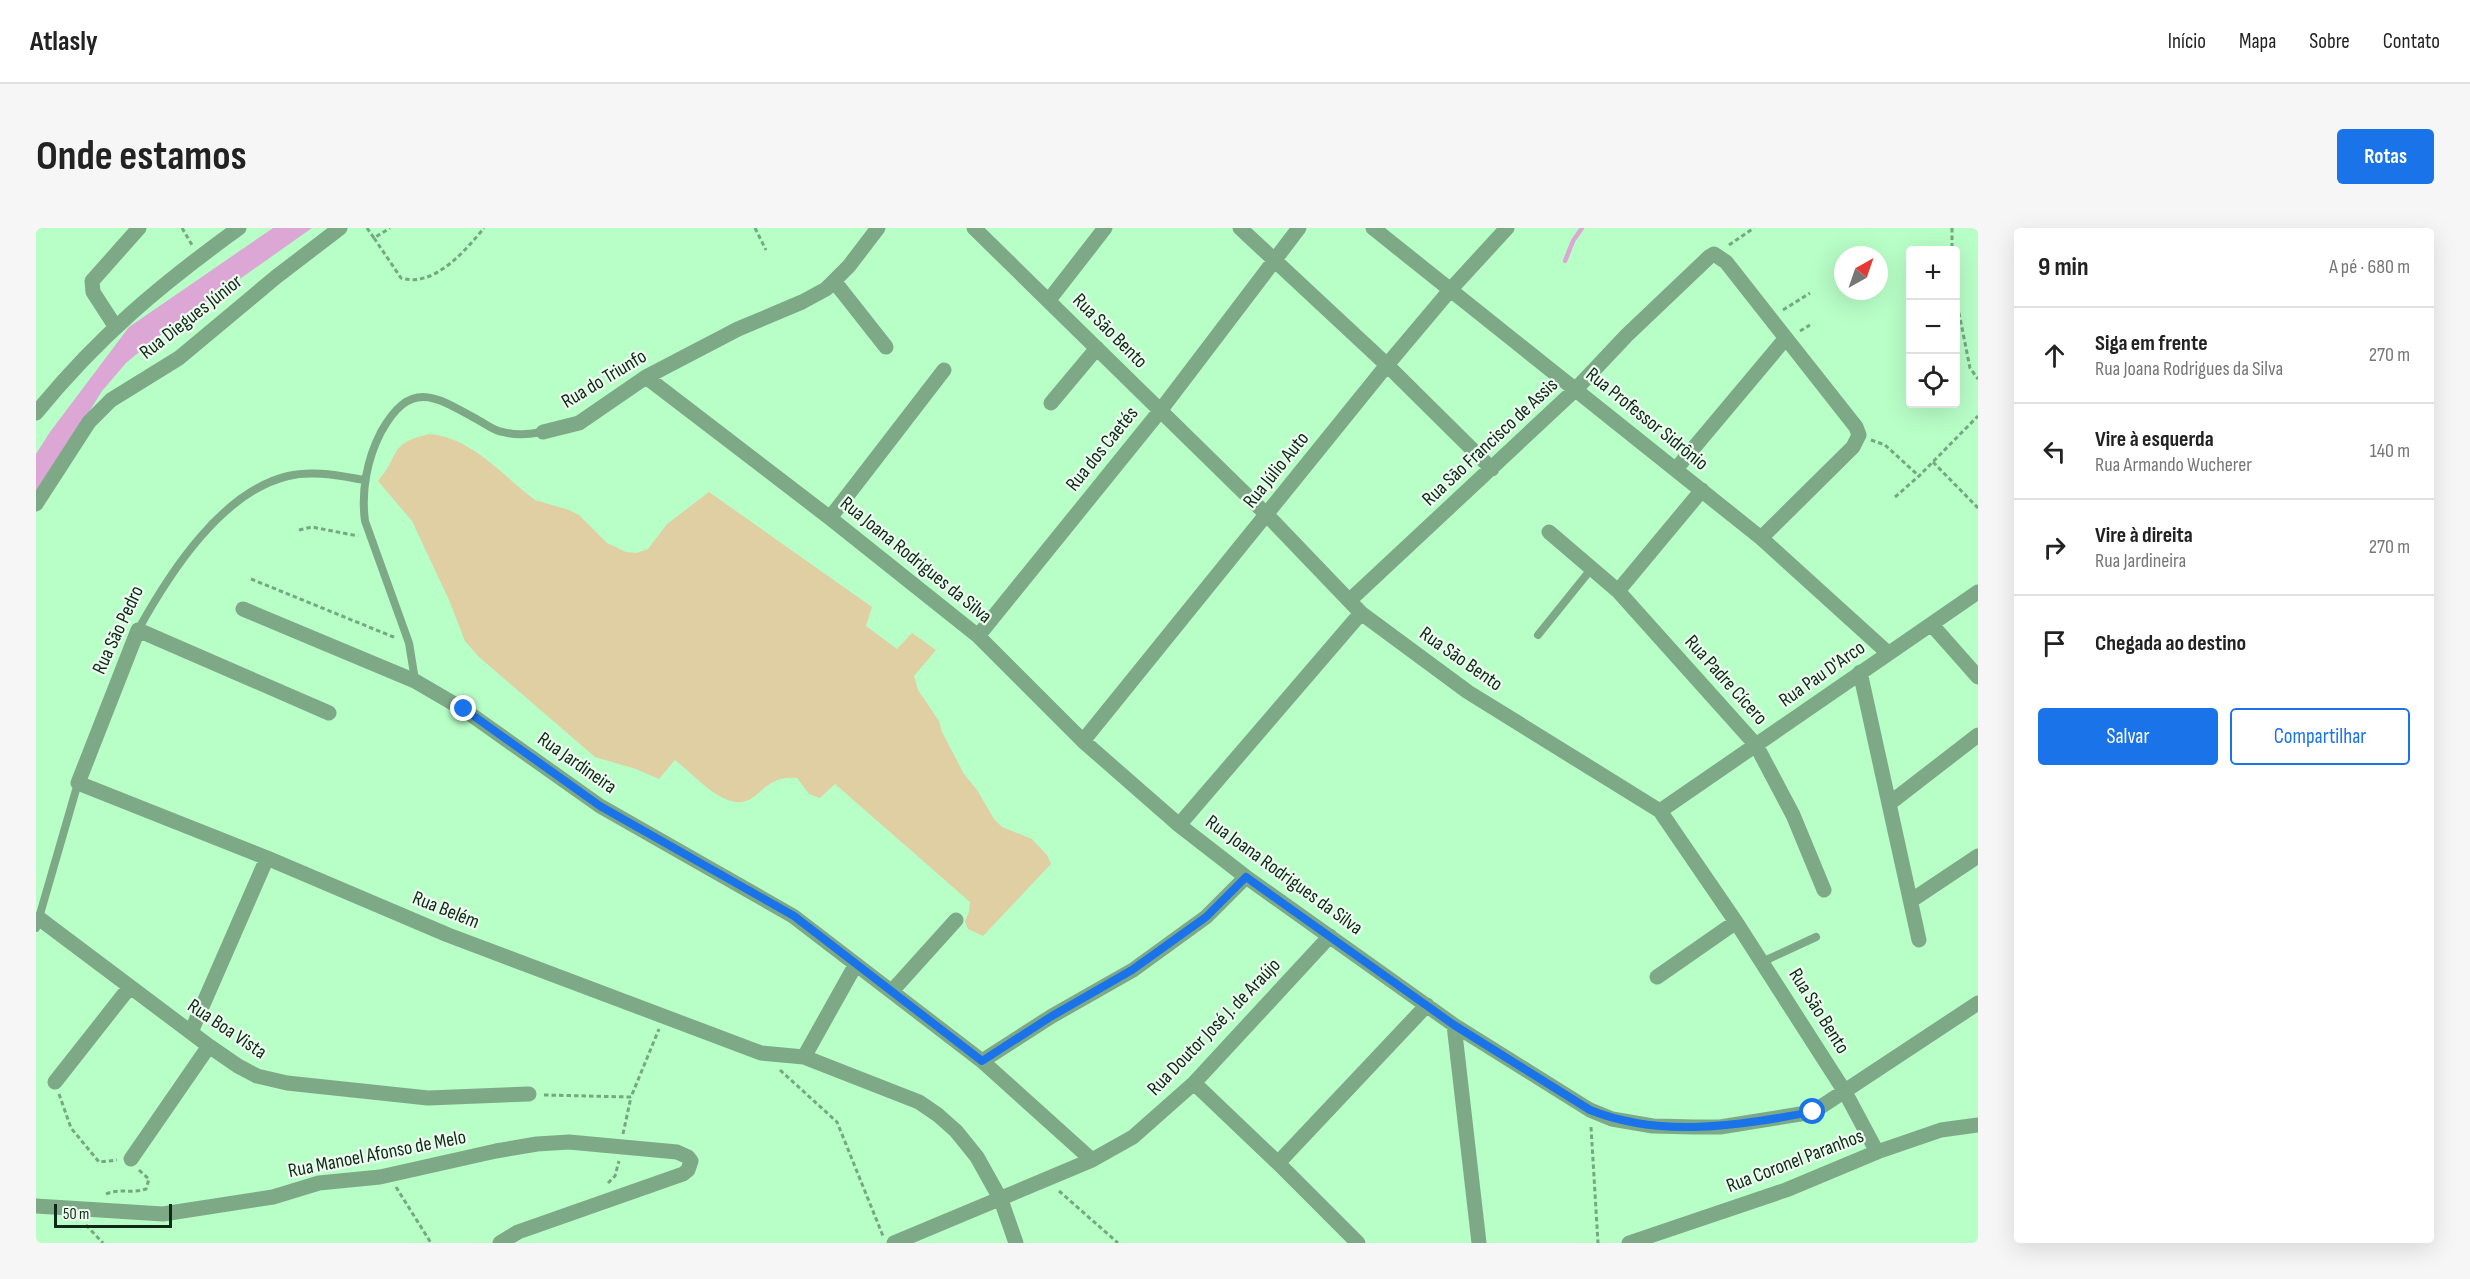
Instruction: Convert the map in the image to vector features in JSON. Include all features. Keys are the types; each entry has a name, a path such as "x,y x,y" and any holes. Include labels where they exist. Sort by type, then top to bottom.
{"street":[{"path":"115,326 93,292 92,282 138,228"},
{"path":"36,413 69,373 115,326 198,257 239,228"},
{"name":"Rua Diegues Júnior","path":"36,504 89,422 111,400 179,358 276,277 340,228"},
{"name":"Rua do Triunfo","path":"543,432 579,423 646,377 738,329 802,302 826,289 849,266 878,228"},
{"name":"Rua São Bento","path":"974,228 1267,515 1360,613 1468,692 1660,810 1736,921 1845,1092 1877,1152"},
{"path":"1049,300 1105,228"},
{"path":"1240,228 1387,365 1492,469"},
{"name":"Rua dos Caetés","path":"978,636 1160,411 1299,228"},
{"name":"Rua Professor Sidrônio","path":"1373,228 1761,538 1888,653"},
{"name":"Rua Júlio Auto","path":"1083,741 1387,365 1451,289 1507,228"},
{"path":"1714,254 1725,262 1856,427 1858,435 1852,447 1761,538"},
{"name":"Rua São Francisco de Assis","path":"1350,600 1492,469 1576,389 1679,284 1714,254"},
{"path":"834,280 886,347"},
{"path":"1676,469 1785,339"},
{"path":"1052,404 1097,348"},
{"path":"830,518 944,370"},
{"name":"Rua Joana Rodrigues da Silva","path":"646,377 830,518 978,636 1083,741 1179,825 1246,877 1454,1025 1590,1110 1612,1119 1653,1126 1720,1127 1813,1112 1978,1003"},
{"path":"1618,591 1702,490"},
{"name":"Rua Padre Cícero","path":"1549,532 1618,591 1756,745 1793,815 1824,890"},
{"name":"Rua Pau D'Arco","path":"1660,810 1978,592"},
{"name":"Rua Jardineira","path":"243,609 415,681 464,709 600,806 794,916 982,1061 1092,1160"},
{"path":"1179,825 1360,613"},
{"path":"1932,625 1978,676"},
{"path":"138,630 329,714"},
{"name":"Rua São Pedro","path":"78,783 138,630"},
{"path":"1860,672 1919,940"},
{"path":"1890,803 1978,735"},
{"name":"Rua Belém","path":"78,783 267,858 448,935 761,1053 804,1057 919,1102 956,1131 977,1157 1000,1200 1016,1243"},
{"path":"1911,900 1978,856"},
{"path":"191,1032 267,858"},
{"path":"982,1061 1052,1016 1132,970 1206,917 1246,877"},
{"path":"892,991 956,920"},
{"path":"1657,977 1736,921"},
{"name":"Rua Boa Vista","path":"38,924 209,1046 257,1076 287,1083 428,1098 529,1094"},
{"name":"Rua Doutor José J. de Araújo","path":"894,1243 1092,1160 1133,1137 1194,1083 1330,936"},
{"path":"804,1057 856,964"},
{"path":"56,1083 129,988"},
{"path":"1278,1163 1427,1005"},
{"path":"1454,1025 1479,1243"},
{"path":"131,1159 209,1046"},
{"path":"1194,1083 1358,1243"},
{"name":"Rua Coronel Paranhos","path":"1629,1243 1786,1190 1877,1152 1941,1130 1978,1125"},
{"name":"Rua Manoel Afonso de Melo","path":"37,1207 163,1214 273,1197 319,1183 389,1175 496,1150 537,1144 569,1142 677,1152 688,1157 692,1166 668,1178 518,1232 500,1243"}],"lane":[{"name":"Rua do Triunfo","path":"365,480 378,439 391,415 408,399 430,396 500,432 525,435 543,432"},
{"name":"Rua São Pedro","path":"138,630 162,585 190,550 223,513 248,494 286,476 306,473 365,480"},
{"path":"365,480 363,504 369,537 409,644 415,681"},
{"path":"1538,635 1592,568"},
{"name":"Rua São Pedro","path":"38,924 78,783"},
{"path":"1762,962 1816,937"}],"path":[{"path":"182,228 198,257"},
{"path":"367,228 401,278 417,281 428,278 456,258 484,228"},
{"path":"374,238 390,228"},
{"path":"755,228 766,250"},
{"path":"1714,254 1754,228"},
{"path":"1952,228 1952,246"},
{"path":"1769,319 1810,293"},
{"path":"1956,300 1970,368 1978,379"},
{"path":"1894,498 1978,416"},
{"path":"1858,435 1885,445 1919,476"},
{"path":"1933,462 1978,508"},
{"path":"299,530 312,526 338,533 369,537"},
{"path":"250,579 409,644"},
{"path":"625,1129 631,1097 664,1016"},
{"path":"761,1053 837,1122 886,1243"},
{"path":"56,1083 71,1128 99,1162 131,1159 149,1179 146,1189 138,1192 114,1191 104,1195"},
{"path":"529,1094 631,1097"},
{"path":"1590,1110 1598,1243"},
{"path":"389,1175 431,1243"},
{"path":"1045,1179 1118,1243"}],"shaded area":[{"path":"273,228 312,228 155,339 126,363 102,391 36,497 36,454 129,327"},
{"path":"429,434 443,436 469,448 535,500 579,515 607,543 626,552 637,553 648,549 667,524 709,492 872,607 866,626 897,649 912,633 936,650 914,676 918,690 939,721 942,732 964,774 977,790 994,819 1002,827 1032,839 1047,855 1051,864 983,936 968,929 965,922 970,902 835,784 820,798 809,794 797,778 784,778 773,782 752,798 735,802 711,791 675,760 659,779 636,769 595,757 479,657 465,641 449,600 412,521 378,481 400,446"}],"waterway":[{"path":"1565,261 1573,241 1582,228"}],"route":[{"path":"464,709 600,806 794,916 982,1061 1052,1016 1132,970 1206,917 1246,877 1454,1025 1590,1110 1612,1119 1653,1126 1695,1127 1720,1127 1813,1112"}]}
